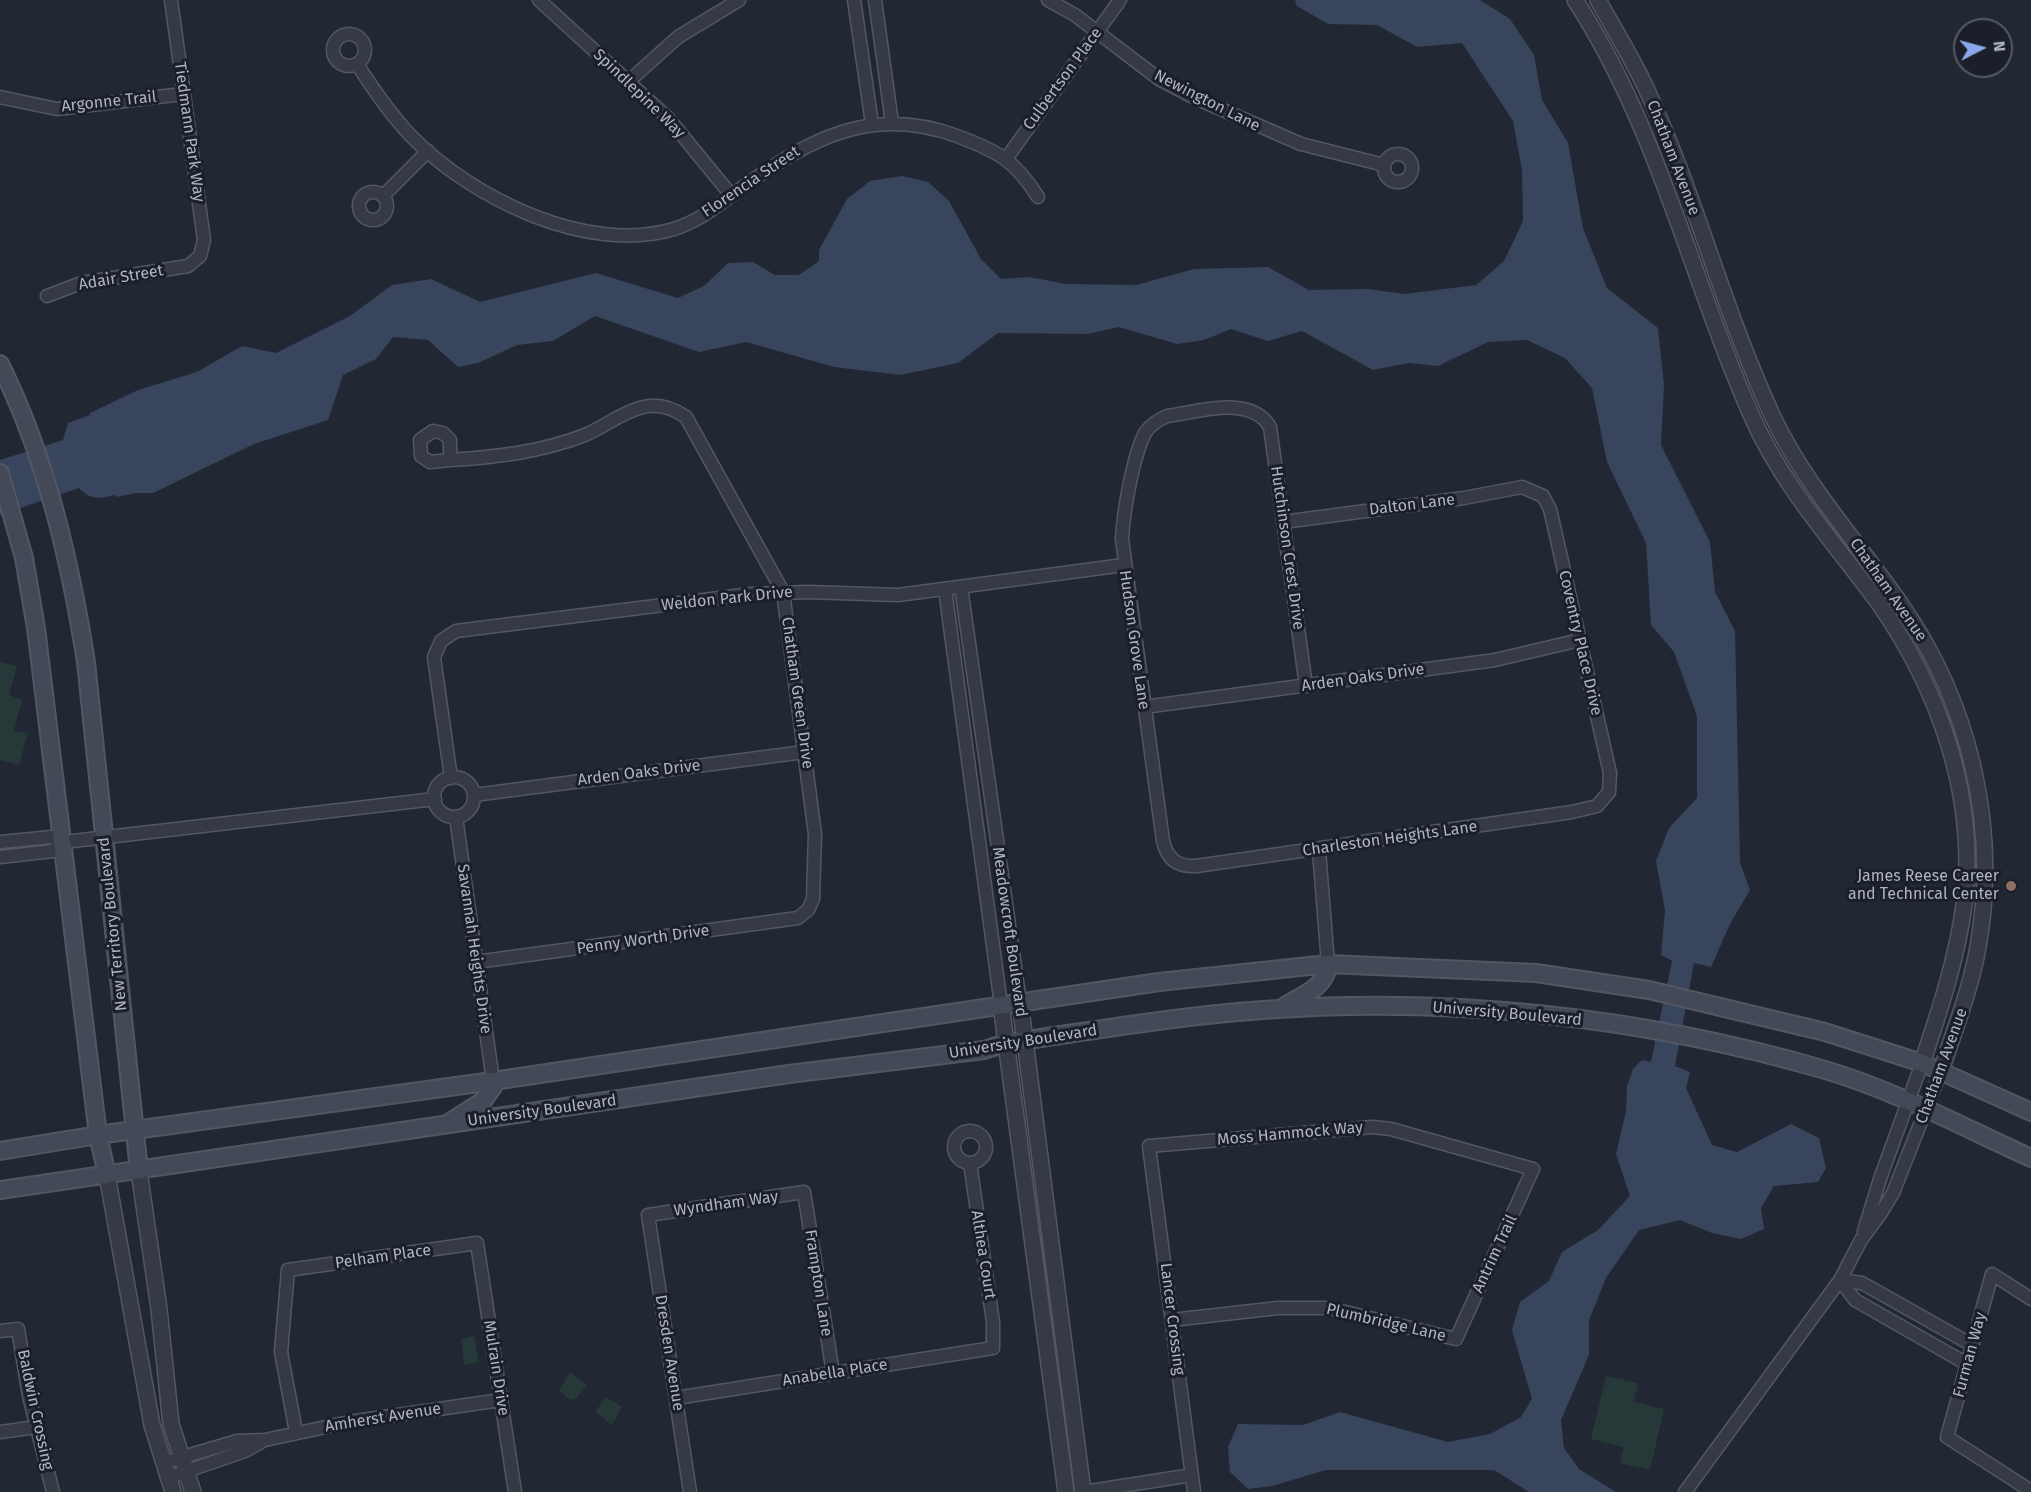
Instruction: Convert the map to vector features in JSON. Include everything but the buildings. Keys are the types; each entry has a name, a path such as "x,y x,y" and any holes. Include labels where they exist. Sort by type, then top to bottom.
{"main road":[{"name":"New Territory Boulevard","path":"0,364 17,399 53,505 81,629 139,1171"},
{"path":"0,473 24,558 36,628 64,842 98,1135 107,1175"},
{"path":"1282,1009 1322,982 1327,976 1328,964"},
{"path":"0,1151 98,1135 493,1081 1159,982 1328,964 1536,973 1649,990 1826,1032 1922,1063 2031,1112"},
{"name":"University Boulevard","path":"0,1190 789,1074 984,1050 1006,1043 1180,1018 1282,1009 1360,1006 1451,1008 1561,1017 1694,1038 1824,1069 1927,1110 2031,1158"},
{"path":"444,1126 483,1101 493,1087 493,1081"}],"street":[{"name":"Tiedmann Park Way","path":"171,0 204,240 200,256 195,261"},
{"name":"Spindlepine Way","path":"538,0 668,118 731,195"},
{"path":"628,82 678,37 739,0"},
{"path":"855,0 872,124"},
{"path":"875,0 892,123"},
{"name":"Newington Lane","path":"1048,0 1097,32 1159,79 1215,107 1301,144 1384,165"},
{"name":"Culbertson Place","path":"1006,159 1120,0"},
{"name":"Chatham Avenue","path":"1575,0 1604,44 1632,103 1758,429 1810,515 1875,599 1907,649 1928,690 1946,736 1962,801 1966,856 1964,904 1953,955 1922,1063 1861,1240"},
{"name":"Chatham Avenue","path":"1598,0 1645,87 1757,378 1781,433 1813,488 1901,604 1930,652 1956,709 1974,768 1980,797 1985,874 1979,942 1968,990 1927,1110 1893,1193 1861,1240 1840,1280 1685,1492"},
{"name":"Florencia Street","path":"357,64 384,105 449,170 494,197 529,213 594,234 645,235 675,229 702,217 800,148 836,132 872,124 892,123 946,132 1006,159 1022,171 1038,197"},
{"name":"Argonne Trail","path":"0,97 57,109 183,94"},
{"path":"383,196 428,151"},
{"name":"Adair Street","path":"47,296 81,283 188,266 195,261"},
{"name":"Chatham Green Drive","path":"450,460 512,455 552,447 590,433 643,407 663,406 678,411 692,425 783,592 815,834 814,893 808,910"},
{"name":"Hutchinson Crest Drive","path":"1151,425 1167,416 1235,408 1251,409 1260,414 1270,427 1305,686"},
{"name":"Hudson Grove Lane","path":"1151,425 1142,439 1125,506 1122,539 1163,841 1170,858"},
{"name":"Dalton Lane","path":"1283,522 1464,498 1515,488 1527,488 1539,493"},
{"name":"Coventry Place Drive","path":"1539,493 1550,509 1610,773 1611,787 1607,796"},
{"name":"Weldon Park Drive","path":"451,778 434,657 441,641 461,630 783,592 885,596 1124,565"},
{"name":"Meadowcroft Boulevard","path":"961,587 1020,1002 1083,1492"},
{"name":"Meadowcroft Boulevard","path":"945,589 1066,1492"},
{"name":"Arden Oaks Drive","path":"1144,707 1495,660 1580,640"},
{"name":"Arden Oaks Drive","path":"474,795 804,752"},
{"path":"451,778 465,780 474,795 470,810 456,817 442,814 435,799 439,785 451,778"},
{"name":"Charleston Heights Lane","path":"1170,858 1188,867 1319,849 1572,812 1597,806 1607,796"},
{"path":"1962,801 1980,797"},
{"path":"0,842 52,837 64,842 435,799"},
{"name":"Savannah Heights Drive","path":"456,817 493,1081"},
{"path":"0,856 53,851 64,842"},
{"path":"1319,849 1328,964"},
{"name":"Penny Worth Drive","path":"476,962 792,920 808,910"},
{"name":"Moss Hammock Way","path":"1149,1146 1372,1127 1533,1168"},
{"name":"Lancer Crossing","path":"1149,1146 1194,1492"},
{"name":"Althea Court","path":"970,1163 993,1322 993,1348"},
{"name":"Antrim Trail","path":"1456,1339 1533,1168"},
{"name":"New Territory Boulevard","path":"139,1171 159,1309 171,1424 193,1492"},
{"path":"107,1175 152,1425 170,1485"},
{"name":"Wyndham Way","path":"648,1215 804,1192"},
{"name":"Frampton Lane","path":"804,1192 833,1373"},
{"name":"Dresden Avenue","path":"648,1215 690,1492"},
{"name":"Pelham Place","path":"296,1432 281,1352 288,1270 477,1244"},
{"name":"Mulrain Drive","path":"477,1244 515,1492"},
{"name":"Furman Way","path":"2031,1299 1992,1274 1947,1437 2031,1491"},
{"path":"1840,1280 1862,1283 1972,1345"},
{"path":"1840,1280 1856,1300 1967,1364"},
{"name":"Plumbridge Lane","path":"1172,1320 1278,1308 1329,1308 1456,1339"},
{"name":"Baldwin Crossing","path":"0,1331 18,1329 36,1427 53,1492"},
{"name":"Anabella Place","path":"676,1398 993,1348"},
{"name":"Amherst Avenue","path":"163,1462 237,1441 265,1440 296,1432 501,1400"},
{"path":"0,1432 36,1427"},
{"name":"Amherst Avenue","path":"170,1485 185,1472 245,1451 265,1440"},
{"path":"1083,1492 1192,1475"}],"shaded area":[{"path":"0,662 17,666 9,695 22,700 14,731 28,733 19,765 0,760"},
{"path":"474,1336 479,1362 464,1365 461,1339"},
{"path":"570,1372 587,1385 576,1399 571,1400 559,1391"},
{"path":"1606,1376 1638,1383 1634,1402 1664,1409 1650,1470 1620,1463 1624,1447 1591,1439"},
{"path":"606,1397 622,1407 612,1425 595,1412"}],"water":[{"path":"1295,0 1480,0 1510,19 1534,55 1542,100 1568,143 1583,228 1607,288 1658,328 1664,385 1661,445 1710,542 1715,592 1735,631 1740,863 1750,890 1730,924 1711,967 1694,963 1675,1066 1690,1072 1686,1088 1712,1145 1737,1152 1791,1124 1819,1138 1826,1168 1818,1182 1774,1186 1761,1208 1764,1229 1741,1239 1712,1233 1680,1220 1639,1230 1606,1278 1589,1320 1589,1355 1561,1420 1564,1448 1579,1469 1616,1492 1529,1492 1494,1470 1326,1470 1272,1486 1248,1489 1230,1472 1228,1447 1238,1424 1303,1425 1340,1412 1448,1442 1490,1434 1521,1417 1532,1399 1512,1330 1520,1302 1549,1281 1562,1252 1598,1230 1630,1196 1616,1154 1626,1111 1627,1086 1633,1069 1642,1060 1651,1062 1672,961 1661,955 1665,910 1656,861 1669,828 1697,798 1697,716 1674,652 1651,625 1646,543 1607,462 1592,388 1565,358 1527,340 1488,342 1438,366 1409,363 1373,370 1302,331 1268,341 1231,329 1204,340 1177,344 1119,327 1088,334 998,333 958,363 900,375 834,367 746,342 699,352 595,316 553,341 517,345 478,363 458,367 428,340 393,337 376,359 343,375 328,420 254,444 153,493 96,498 87,495 79,488 0,515 0,460 63,440 68,423 90,415 138,390 197,372 242,346 276,353 350,316 392,285 431,279 480,302 596,273 678,298 704,286 728,263 753,262 775,275 799,275 819,261 819,250 847,199 870,181 902,176 928,182 949,201 981,259 1001,279 1029,277 1066,284 1136,285 1194,269 1268,267 1309,290 1368,289 1405,294 1476,285 1504,261 1523,221 1522,171 1513,121 1462,43 1417,47 1377,25 1328,24 1297,6"}],"place":[{"name":"James Reese Career and Technical Center","path":"2011,886"}]}
